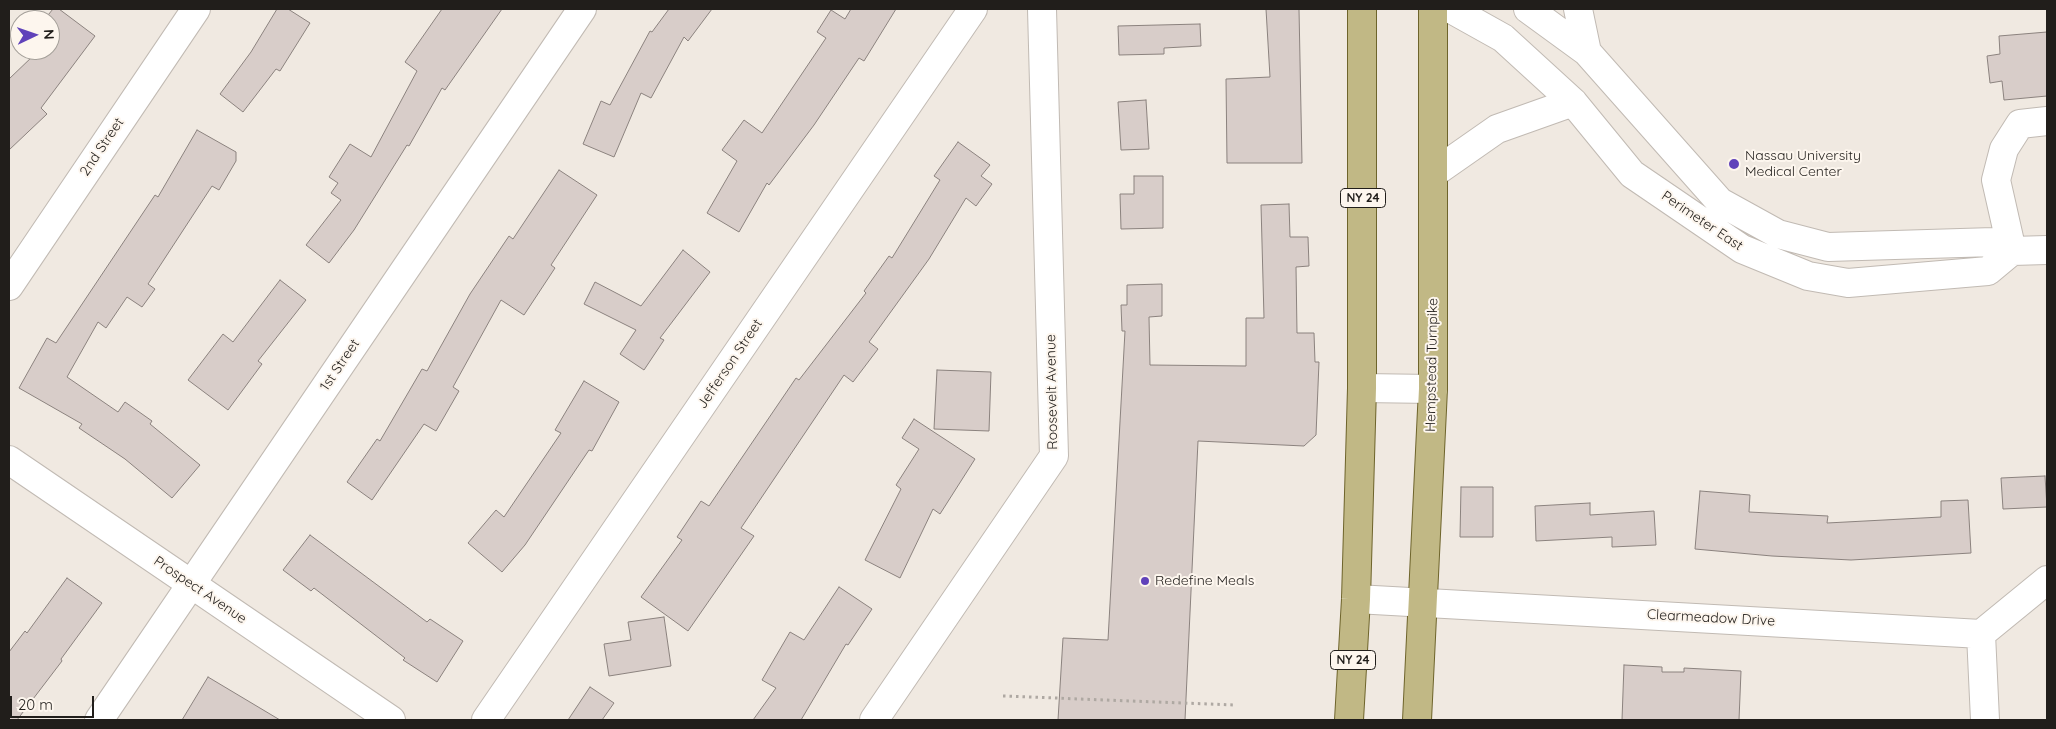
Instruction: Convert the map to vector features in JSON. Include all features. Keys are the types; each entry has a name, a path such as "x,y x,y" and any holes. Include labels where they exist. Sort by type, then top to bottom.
{"main road":[{"name":"NY 24","path":"1349,720 1356,599 1362,388 1362,9"},
{"name":"Hempstead Turnpike","path":"1418,720 1432,389 1433,9"}],"street":[{"name":"2nd Street","path":"9,286 196,9"},
{"name":"1st Street","path":"98,720 582,9"},
{"name":"Jefferson Street","path":"486,720 973,9"},
{"name":"Roosevelt Avenue","path":"874,720 1054,456 1042,9"},
{"name":"Perimeter East","path":"1451,9 1503,38 1573,102 1632,174 1742,249 1808,276 1848,282 1988,270 2012,251"},
{"path":"1528,9 1587,52 1720,202 1778,234 1828,246 1994,242 2012,251 2047,250"},
{"path":"1578,9 1587,52"},
{"path":"1434,173 1497,129 1573,102"},
{"path":"2012,251 1996,180 2004,149 2020,124 2047,121"},
{"path":"1676,205 1700,180"},
{"path":"1362,388 1432,389"},
{"name":"Prospect Avenue","path":"9,460 391,720"},
{"path":"1985,720 1981,634 2047,580"},
{"name":"Clearmeadow Drive","path":"1356,599 1981,634"}],"path":[{"path":"1003,696 1234,705"}],"building":[{"path":"59,9 95,36 41,108 47,114 9,150 9,79 29,60 60,60 60,10 52,10"},
{"path":"277,9 288,9 310,23 280,71 276,69 243,112 220,94 251,52"},
{"path":"442,9 502,9 445,90 442,88 409,146 407,145 354,230 329,263 306,245 341,200 331,193 338,183 329,177 350,144 371,157 417,71 405,62"},
{"path":"669,9 712,9 688,41 684,37 651,98 641,93 614,157 583,144 601,101 610,105 650,31 652,32"},
{"path":"851,9 896,9 864,61 859,58 814,125 769,185 767,183 739,232 707,213 737,161 722,150 744,120 762,133 826,38 817,32 831,10 845,19"},
{"path":"1266,9 1299,9 1302,163 1227,163 1226,79 1270,77"},
{"path":"1200,24 1201,46 1164,48 1164,54 1119,55 1118,26"},
{"path":"2047,32 2047,96 2004,100 2002,81 1990,83 1987,56 2000,54 1999,36"},
{"path":"1146,100 1149,149 1121,150 1118,102"},
{"path":"197,130 236,152 236,161 219,190 212,186 148,284 155,289 142,307 127,297 106,328 98,322 67,377 118,412 125,402 152,421 150,424 200,465 172,498 125,459 79,428 82,424 19,388 47,338 56,343 155,195 158,197"},
{"path":"958,142 990,165 981,176 992,184 976,206 966,198 929,259 869,342 878,349 853,382 844,375 741,528 754,536 688,631 641,597 682,540 677,537 701,501 709,506 796,378 799,380 866,293 864,291 889,256 892,258 940,180 934,176"},
{"path":"559,170 597,195 551,265 555,268 524,315 501,300 453,387 459,391 436,431 424,424 372,500 347,482 377,439 380,441 422,369 427,371 470,294 509,236 513,239"},
{"path":"1134,176 1163,176 1163,228 1121,229 1120,194 1134,194"},
{"path":"1289,204 1290,237 1308,237 1309,266 1296,267 1297,333 1314,333 1315,362 1319,362 1316,435 1304,446 1198,441 1185,720 1058,720 1063,638 1108,640 1125,331 1122,331 1121,305 1127,305 1127,285 1162,284 1162,316 1149,317 1150,365 1246,366 1246,318 1264,318 1261,205"},
{"path":"683,250 710,272 660,338 664,340 644,370 620,354 636,330 584,304 595,282 641,306"},
{"path":"280,280 306,300 258,361 262,364 228,410 188,380 223,334 233,342"},
{"path":"937,370 991,372 989,431 934,429"},
{"path":"584,381 619,402 592,451 589,450 525,545 502,572 468,543 496,510 504,517 561,433 555,430"},
{"path":"914,419 975,459 940,514 933,509 900,578 865,560 901,489 896,485 919,449 902,438"},
{"path":"2045,476 2047,507 2003,509 2001,478"},
{"path":"1461,487 1493,487 1493,537 1460,537"},
{"path":"1700,491 1750,495 1749,512 1828,516 1827,523 1941,517 1941,501 1968,500 1971,553 1851,560 1772,556 1695,549"},
{"path":"1590,503 1590,515 1654,511 1656,545 1612,547 1612,537 1536,541 1535,506"},
{"path":"310,535 427,622 430,619 463,641 437,682 403,660 405,658 314,588 311,591 283,570"},
{"path":"67,578 102,603 61,659 62,661 17,720 9,720 9,652 25,631 27,633"},
{"path":"839,587 872,609 848,645 846,644 801,720 753,720 776,688 762,680 790,632 804,640"},
{"path":"664,617 671,666 609,676 604,644 631,640 628,622"},
{"path":"1624,665 1662,667 1662,672 1684,672 1684,668 1741,671 1739,720 1622,720"},
{"path":"208,677 280,720 182,720"},
{"path":"590,687 614,703 602,720 568,720"}],"place":[{"name":"Nassau University Medical Center","path":"1734,164"},
{"name":"Redefine Meals","path":"1145,581"}]}
